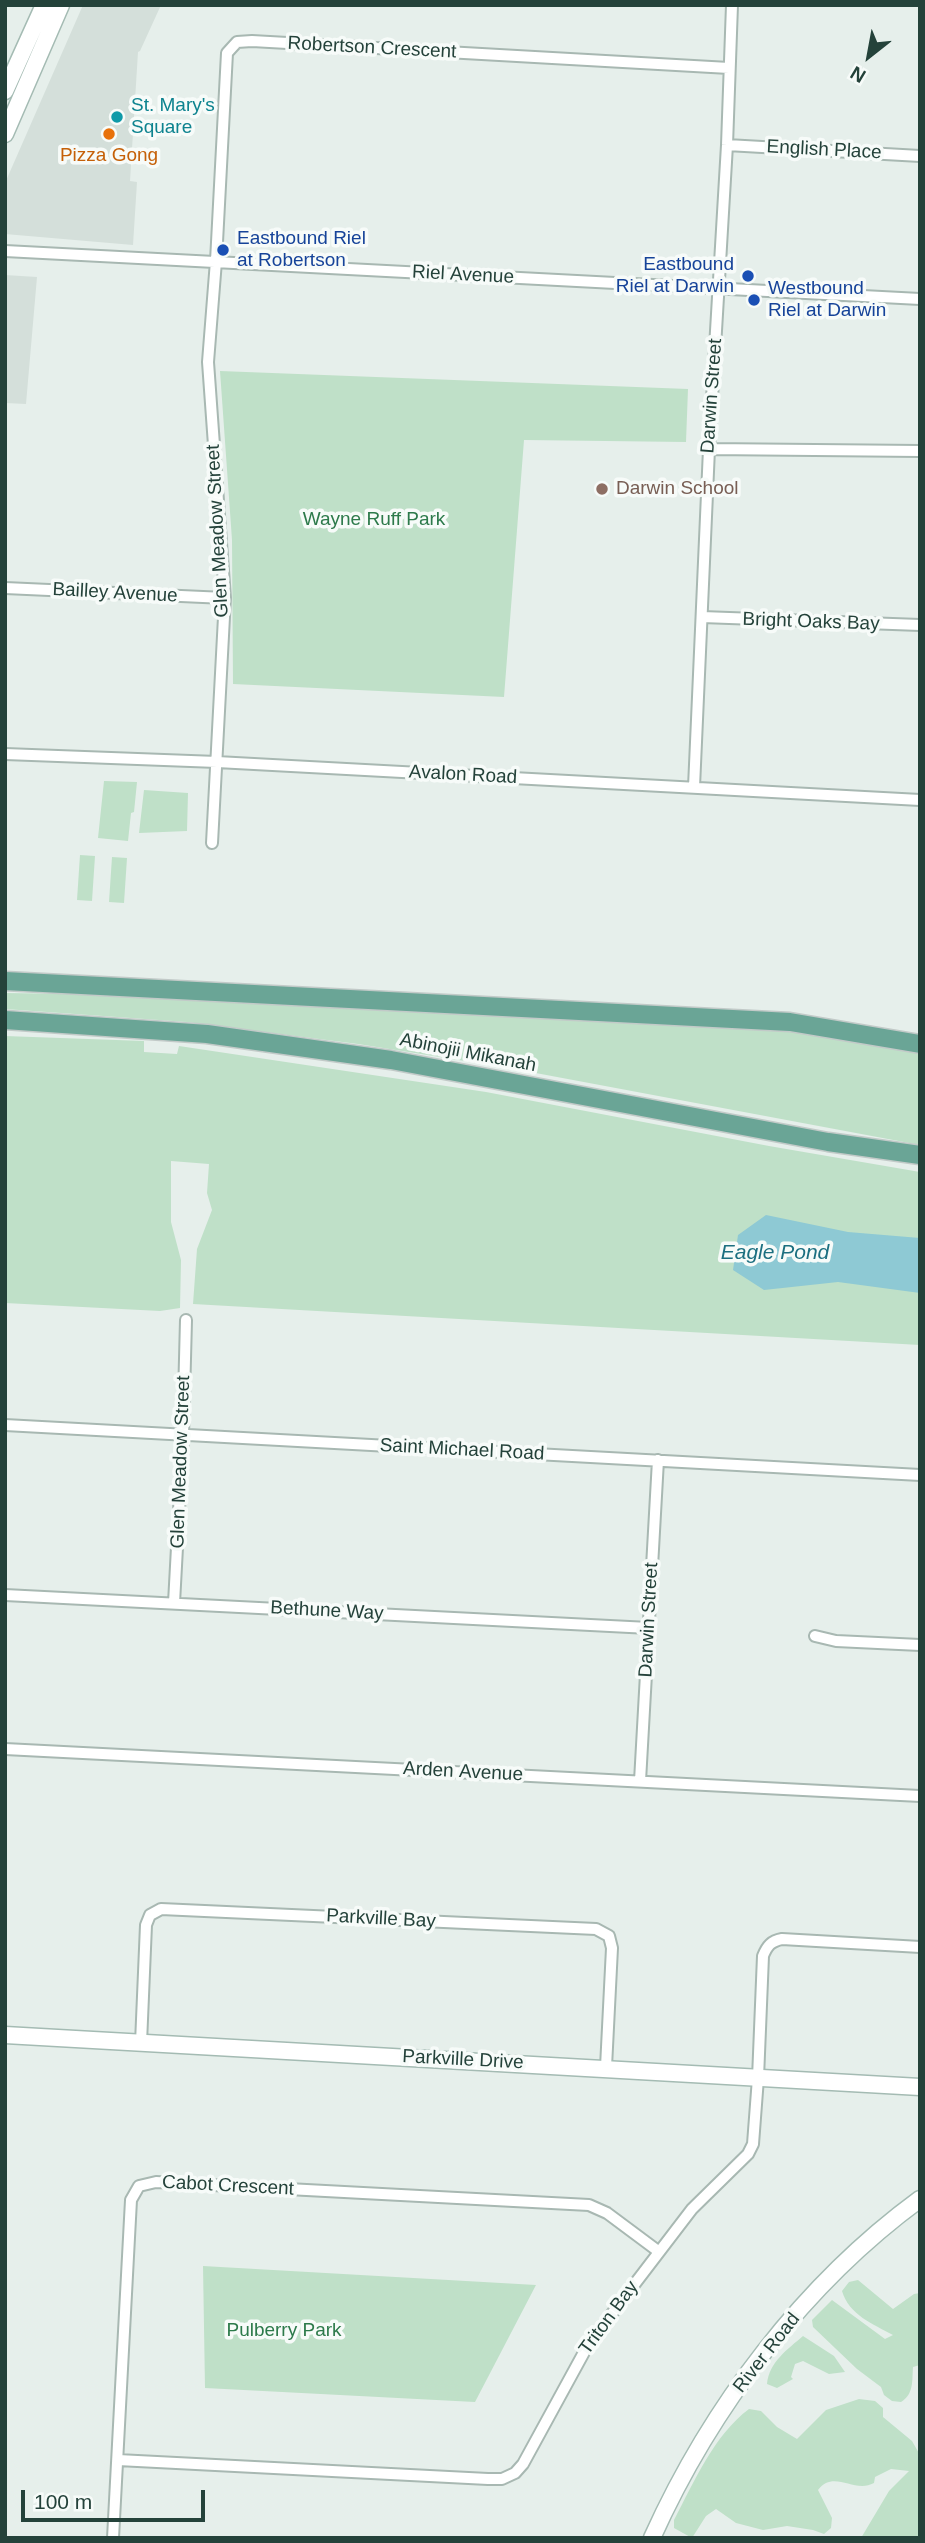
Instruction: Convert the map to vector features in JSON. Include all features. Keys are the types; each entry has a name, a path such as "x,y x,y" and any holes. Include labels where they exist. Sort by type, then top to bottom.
{"main road":[{"name":"Abinojii Mikanah","path":"5,981 789,1022 920,1044"},
{"name":"Abinojii Mikanah","path":"5,1020 207,1034 391,1060 814,1140 920,1155"}],"street":[{"path":"5,90 44,5"},
{"path":"5,134 61,5"},
{"name":"Darwin Street","path":"694,787 732,5"},
{"name":"Robertson Crescent","path":"216,261 227,53 237,42 729,68"},
{"name":"English Place","path":"727,145 920,156"},
{"name":"Riel Avenue","path":"5,251 920,299"},
{"name":"Glen Meadow Street","path":"212,843 225,598 208,362 216,261"},
{"path":"709,449 920,452"},
{"name":"Bailley Avenue","path":"5,588 225,598"},
{"name":"Bright Oaks Bay","path":"702,617 920,625"},
{"name":"Avalon Road","path":"5,754 217,762 920,800"},
{"name":"Glen Meadow Street","path":"174,1603 186,1320"},
{"name":"Saint Michael Road","path":"5,1425 920,1475"},
{"name":"Darwin Street","path":"640,1781 658,1460"},
{"name":"Bethune Way","path":"5,1595 649,1628"},
{"path":"816,1636 836,1641 920,1645"},
{"name":"Arden Avenue","path":"5,1749 920,1796"},
{"name":"Parkville Bay","path":"141,2043 146,1925 150,1915 161,1909 596,1929 609,1936 612,1948 606,2067"},
{"name":"Triton Bay","path":"118,2460 502,2479 515,2473 523,2465 579,2358 657,2251 692,2209 748,2154 752,2144 758,2078 763,1956 766,1947 773,1940 782,1938 920,1947"},
{"name":"Parkville Drive","path":"5,2035 606,2067 920,2087"},
{"name":"Cabot Crescent","path":"113,2538 131,2200 139,2186 147,2182 589,2205 607,2213 657,2251"},
{"name":"River Road","path":"652,2538 697,2451 740,2385 780,2333 854,2254 920,2199"}],"shaded area":[{"path":"83,5 161,5 138,52 130,181 137,182 133,245 5,234 5,183"},
{"path":"5,275 37,277 26,404 5,403"}],"green space":[{"name":"Wayne Ruff Park","path":"220,371 688,389 686,442 524,440 504,697 233,684 232,540"},
{"path":"104,781 137,782 128,841 98,838"},
{"path":"144,790 188,793 187,831 139,833"},
{"path":"80,855 95,856 92,901 77,900"},
{"path":"112,857 127,858 124,903 109,902"},
{"path":"5,993 142,995 787,1028 920,1048 920,1145 509,1068 358,1044 187,1022 5,1009"},
{"path":"5,1036 144,1041 144,1052 177,1054 179,1046 486,1092 920,1172 920,1345 193,1304 197,1249 212,1210 207,1193 209,1164 171,1161 171,1222 181,1260 180,1308 160,1311 5,1303"},
{"name":"Pulberry Park","path":"203,2266 536,2285 475,2402 205,2388"},
{"path":"858,2280 893,2309 914,2294 920,2293 920,2365 913,2367 910,2391 901,2402 892,2401 884,2395 881,2387 857,2369 813,2327 812,2320 832,2300 885,2339 893,2335 856,2313 845,2299 842,2291 849,2282"},
{"path":"803,2336 834,2356 845,2372 829,2374 803,2361 795,2364 791,2377 793,2379 777,2388 767,2384 775,2363"},
{"path":"859,2399 875,2401 883,2408 883,2417 912,2441 920,2455 920,2538 861,2538 889,2491 909,2471 891,2469 875,2477 874,2483 867,2486 837,2481 824,2484 818,2490 832,2518 831,2528 824,2534 787,2526 763,2530 736,2523 716,2509 706,2516 692,2538 674,2528 674,2520 706,2460 725,2432 749,2409 761,2411 777,2427 797,2439 826,2410"}],"water":[{"name":"Eagle Pond","path":"766,1215 848,1232 920,1238 920,1293 838,1282 764,1290 733,1270 738,1235"}],"place":[{"name":"St. Mary's Square","path":"117,117"},
{"name":"Pizza Gong","path":"109,134"},
{"name":"Eastbound Riel at Robertson","path":"223,250"},
{"name":"Eastbound Riel at Darwin","path":"748,276"},
{"name":"Westbound Riel at Darwin","path":"754,300"},
{"name":"Darwin School","path":"602,489"}]}
